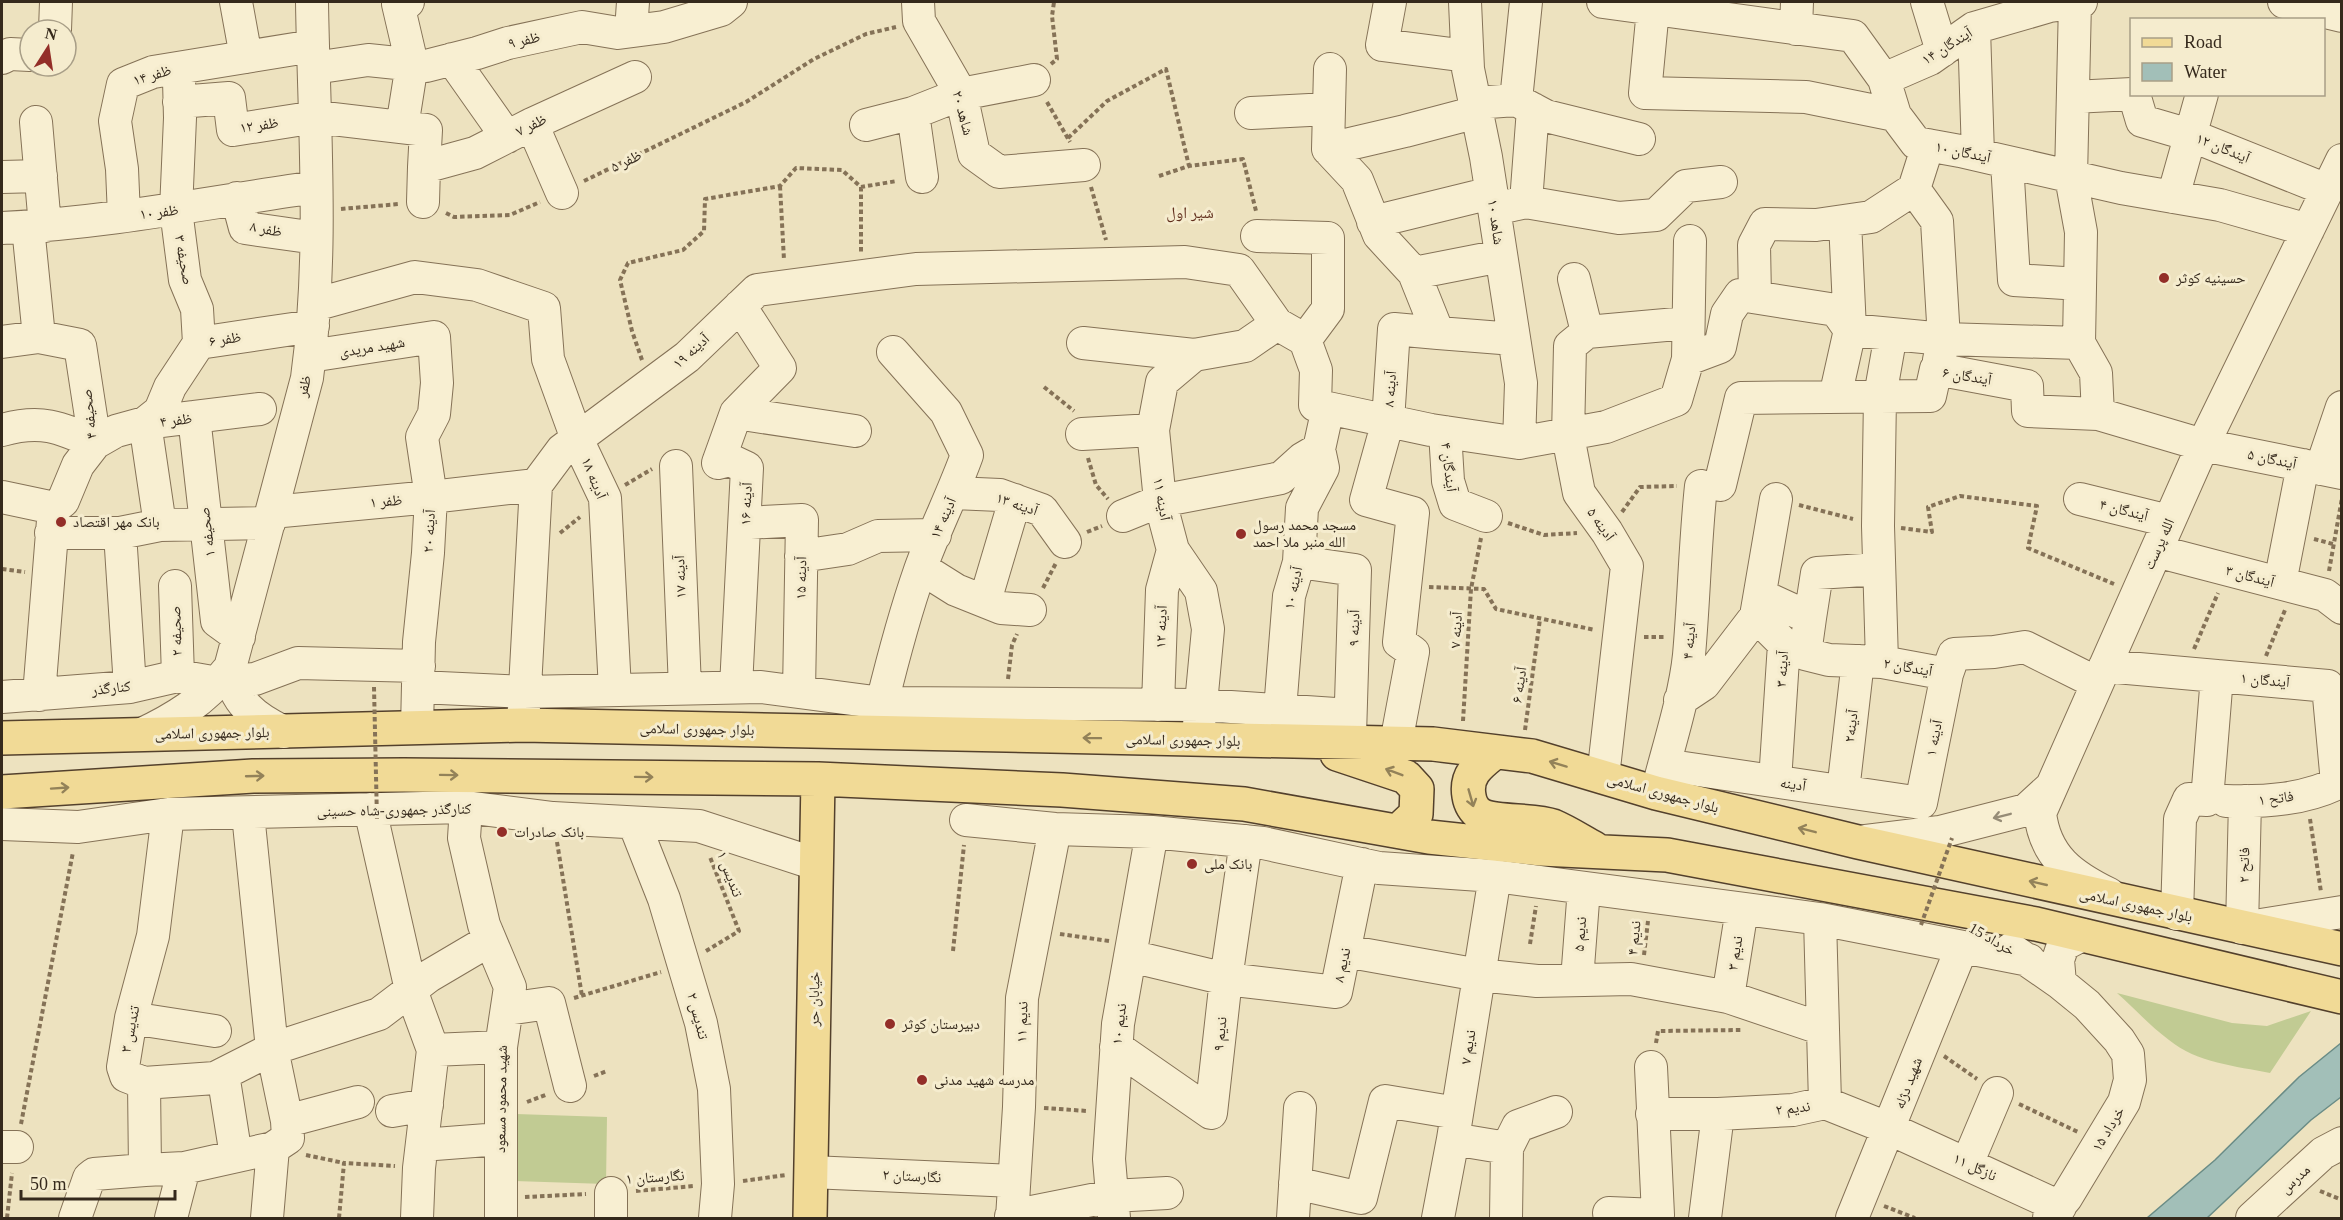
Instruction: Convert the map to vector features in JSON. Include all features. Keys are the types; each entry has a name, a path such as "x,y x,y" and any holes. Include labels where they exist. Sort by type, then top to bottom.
{"main road":[{"name":"بلوار جمهوری اسلامی","path":"2,738 523,725 1291,742 1350,729 1396,743 1532,756 1603,777 1660,779 1858,842 2342,949"},
{"path":"1291,742 1376,765 1406,777 1417,789 1416,814 1398,831"},
{"path":"1508,753 1474,769 1469,778 1469,799 1475,811 1482,816 1553,826 1602,852"},
{"path":"2,792 253,776 404,775 818,779 1062,790 1244,804 1398,831 1541,849 1667,855 1920,914 2082,935 2342,997"},
{"name":"خیابان حر","path":"810,1218 818,779"}],"street":[{"path":"55,18 56,2"},
{"name":"ظفر ۱۲","path":"236,2 235,58 229,98 233,130 316,117"},
{"path":"402,128 412,64 398,4 408,2"},
{"name":"ظفر ۹","path":"313,57 426,66 508,43 580,14 618,33 632,16 664,27 720,10 731,2"},
{"path":"1390,2 1382,45 1467,56"},
{"name":"شاهد ۱۰","path":"1465,2 1467,56 1521,383 1519,443"},
{"path":"1526,2 1526,202"},
{"name":"آیندگان ۱۰","path":"1603,2 1653,9 1703,8 1796,15 1853,36 1884,79 1895,115 1916,143 2071,177 2220,205 2308,230"},
{"path":"1927,2 1942,51"},
{"path":"2283,2 2342,16"},
{"name":"ظفر","path":"226,677 239,637 307,378 310,356 314,315 316,212 313,3"},
{"path":"2064,3 2073,97 2071,177 2081,232 2079,343 2096,373 2098,414"},
{"name":"آیندگان ۱۴","path":"1884,79 1930,59 1974,28 2012,9 2064,3"},
{"path":"1653,9 1645,93 1806,96 1895,115"},
{"name":"شاهد ۲۰","path":"919,11 961,94 974,154 999,172 1084,165"},
{"path":"1974,28 2014,280 2080,284"},
{"path":"2,58 10,54 18,55"},
{"name":"ظفر ۱۴","path":"124,216 122,169 115,121 123,84 153,72 235,58 313,57"},
{"path":"452,59 520,130 561,193"},
{"name":"صحیفه ۳","path":"178,67 176,210 185,280 197,309 199,343"},
{"path":"1330,69 1328,148 1357,180 1379,235 1414,273 1438,333 1514,339"},
{"name":"ظفر ۷","path":"424,167 476,153 635,77"},
{"path":"866,126 913,113 961,94 1034,80"},
{"name":"آیندگان ۱۲","path":"2073,97 2130,94"},
{"name":"آیندگان ۱۲","path":"2134,96 2142,121 2336,174"},
{"path":"2173,197 2201,96"},
{"path":"179,102 229,98"},
{"path":"1328,148 1405,131 1476,107 1525,104 1546,116 1639,139"},
{"path":"1251,112 1329,109"},
{"path":"913,113 922,177"},
{"path":"316,117 426,130 423,202"},
{"path":"2,342 39,338 25,227 41,176 36,122"},
{"path":"1755,297 1754,245 1765,224 1816,225 1871,217 1914,189 1928,145"},
{"name":"الله پرست","path":"2126,903 2082,879 2067,868 2052,852 2042,830 2040,813 2203,445 2336,174"},
{"path":"2,177 41,176"},
{"path":"1373,222 1492,201 1526,202 1618,218 1656,215 1686,186 1721,182"},
{"path":"1914,189 1937,221 1940,354"},
{"name":"ظفر ۱۰","path":"25,227 176,210 237,198 316,212"},
{"name":"ظفر ۸","path":"237,198 244,228 316,212"},
{"path":"1835,397 1850,330 1845,221"},
{"path":"1257,236 1328,238 1328,309 1305,340"},
{"path":"1277,324 1305,340 1316,370 1315,405 1444,432 1519,443 1568,435 1606,427 1676,400 1688,359 1690,241"},
{"path":"1414,273 1500,256"},
{"name":"آدینه ۱۹","path":"536,485 562,450 687,357 757,290 916,269 1185,262 1239,270 1277,324"},
{"name":"آدینه ۱۸","path":"314,315 415,277 477,285 544,308 548,359 577,439 605,498 615,690"},
{"path":"1575,279 1587,332 1688,323"},
{"path":"1688,359 1720,347 1727,314 1740,295 1836,310 1850,330 1891,334 1940,354 2079,343"},
{"name":"آدینه ۱۶","path":"736,687 747,468 730,460 718,463 736,413 780,368 740,306"},
{"name":"ظفر ۶","path":"145,423 160,411 170,387 199,343 314,315"},
{"name":"آدینه ۱۱","path":"1198,740 1208,629 1201,591 1173,550 1160,501 1153,430 1162,382 1194,356 1245,346 1277,324"},
{"name":"آدینه ۸","path":"1399,642 1413,513 1366,500 1388,421 1394,329 1438,333"},
{"name":"آدینه ۵","path":"1587,332 1570,346 1568,435 1579,493 1607,532 1627,566 1621,636 1603,777"},
{"name":"آدینه۲","path":"1843,791 1870,662 1879,569 1880,396 1891,334"},
{"name":"شهید مریدی","path":"310,356 434,337"},
{"name":"آدینه ۲۰","path":"417,728 431,497 422,437 434,414 437,383 434,337"},
{"name":"صحیفه ۴","path":"39,338 80,345 95,443 78,465 63,501 52,520 39,695"},
{"path":"1083,343 1194,356"},
{"name":"آدینه ۱۴","path":"882,703 895,650 921,568 954,493 967,455 946,412 893,352"},
{"name":"آیندگان ۶","path":"1710,485 1741,398 1929,396 1940,354 2027,386 2028,411 2098,414 2203,445"},
{"path":"2287,585 2342,407"},
{"name":"آدینه ۱۰","path":"1280,710 1288,596 1299,562 1302,508 1323,468 1319,449 1328,408"},
{"name":"ظفر ۴","path":"95,443 116,431 145,423 260,409"},
{"path":"736,413 855,431"},
{"name":"صحیفه ۱","path":"194,417 218,621 239,637"},
{"path":"2,430 24,423 61,428 95,443"},
{"path":"145,423 160,525"},
{"path":"1082,434 1153,430"},
{"name":"آیندگان ۴","path":"1444,432 1448,481 1455,504 1486,516"},
{"name":"آیندگان ۵","path":"2203,445 2322,469"},
{"path":"1123,516 1160,501 1281,478 1302,459 1319,449"},
{"name":"آدینه ۱۷","path":"676,466 685,688"},
{"path":"523,725 536,485"},
{"name":"ظفر ۱","path":"2,497 52,520 120,533 160,525 206,524 270,518 536,485"},
{"name":"آدینه ۴","path":"1660,779 1689,657 1694,546 1710,485"},
{"name":"آدینه ۱۳","path":"954,493 1000,495 1042,510 1065,542"},
{"path":"1756,616 1776,499"},
{"name":"آیندگان ۴","path":"2080,499 2169,521"},
{"path":"985,601 1015,501"},
{"name":"آدینه ۱۵","path":"746,523 802,520 799,692"},
{"path":"120,533 130,687"},
{"path":"801,556 848,549 878,536 935,535"},
{"name":"آدینه ۱۲","path":"1158,705 1162,590 1173,550"},
{"name":"آیندگان ۳","path":"2156,551 2287,585 2333,602"},
{"name":"آدینه ۹","path":"1299,562 1355,570 1350,729"},
{"path":"921,568 956,590 1001,608 1030,610"},
{"name":"آیندگان ۲","path":"1879,569 1817,573 1805,654 1829,660 1870,662 1947,674 1954,654 1994,652 2025,647 2101,674"},
{"name":"صحیفه ۲","path":"175,586 177,676"},
{"path":"1680,700 1704,684 1756,616 1773,601 1810,618"},
{"name":"آدینه ۳","path":"1756,616 1784,644 1775,781"},
{"path":"1353,648 1399,642 1413,652 1396,743"},
{"name":"کنارگذر","path":"2,697 130,687 177,676 255,679 298,663 419,676 524,692 761,687 882,703 1201,705 1280,710 1350,729"},
{"name":"آیندگان ۱","path":"2101,674 2183,673 2328,686 2339,782"},
{"name":"آدینه ۱","path":"1922,803 1947,674"},
{"path":"2207,800 2217,676"},
{"path":"140,735 172,720 195,704 226,677 242,703 260,720 284,732"},
{"path":"404,775 405,808"},
{"name":"آدینه","path":"1660,779 1775,781 1922,803"},
{"name":"فاتح ۱","path":"2177,914 2180,819 2189,800 2263,802 2322,791 2339,782"},
{"path":"1858,842 1940,832 2026,810 2051,787"},
{"name":"فاتح ۲","path":"2242,928 2246,801"},
{"name":"ندیم ۹","path":"1116,1047 1211,1113 1226,979 1231,840 1224,803"},
{"name":"کنارگذر جمهوری-شاه حسینی","path":"2,824 78,827 168,814 373,815 405,808 466,807 553,818 699,826 816,864"},
{"name":"شهید محمود مسعود","path":"466,807 464,838 484,925 510,987 501,1047 501,1208"},
{"name":"تندیس ۳","path":"144,1083 126,1077 124,1072 131,1018 153,936 168,814"},
{"path":"248,814 280,1135 267,1218"},
{"path":"373,815 411,990 433,1050 421,1157 417,1218"},
{"path":"966,820 1055,829 1152,832 1231,840 1379,868 1495,876 1820,919 2029,960"},
{"name":"تندیس ۲","path":"634,823 664,899 701,1023 714,1089 718,1184 715,1218"},
{"name":"ندیم ۱۱","path":"1011,1217 1019,1107 1023,998 1055,829"},
{"name":"ندیم ۱۰","path":"1113,1207 1109,1159 1118,1024 1152,832"},
{"name":"ندیم ۸","path":"1226,979 1336,992 1362,864"},
{"name":"ندیم ۷","path":"1438,1218 1495,876"},
{"name":"ندیم ۵","path":"1577,980 1584,888"},
{"name":"ندیم ۳","path":"1728,997 1742,909"},
{"path":"2242,928 2333,913"},
{"name":"15 خرداد","path":"1920,914 1981,930 2029,960 2060,983"},
{"name":"ندیم ۲","path":"1652,1114 1793,1110 1825,1103 1820,919"},
{"path":"2060,983 2058,960 2063,945 2082,935"},
{"path":"145,1170 144,1083 216,1078 272,1049 379,1014 429,976 490,940"},
{"name":"شهید دژله","path":"1857,1208 1962,947"},
{"path":"1131,950 1226,979"},
{"path":"1345,951 1479,975 1537,981 1631,979 1728,997 1823,1029"},
{"name":"۱۵ خرداد","path":"2054,1213 2124,1102 2130,1080 2128,1054 2119,1040 2087,1005 2060,983"},
{"path":"507,1009 549,1003 570,1086"},
{"path":"131,1018 214,1031"},
{"path":"433,1050 501,1047"},
{"path":"1609,1213 1658,1215 1651,1066"},
{"path":"223,1074 236,1156"},
{"path":"1967,1164 1997,1094"},
{"path":"1295,1183 1361,1198 1385,1101 1508,1148"},
{"path":"75,1218 89,1178 93,1174 184,1168 236,1156 358,1102"},
{"name":"نازگل ۱۱","path":"1825,1103 1967,1164 2054,1213"},
{"path":"392,1111 427,1105"},
{"path":"1293,1218 1300,1108"},
{"path":"1506,1218 1508,1148 1518,1126 1556,1112"},
{"path":"1705,1218 1718,1113"},
{"path":"421,1157 500,1139"},
{"name":"مدرس","path":"2252,1218 2323,1153 2342,1143"},
{"path":"171,1218 184,1168"},
{"name":"نگارستان ۲","path":"811,1172 1014,1181"},
{"path":"1011,1217 1113,1207 1167,1193"}],"path":[{"path":"1054,2 1052,16 1057,59 1034,80 1084,165 1113,264"},
{"name":"ظفر ۵","path":"423,202 454,217 510,215 561,193 746,102 814,59 919,11"},
{"path":"1068,138 1107,100 1166,69 1189,166"},
{"path":"1159,176 1189,166 1244,159 1257,214 1257,236"},
{"path":"651,385 632,331 620,280 628,263 683,250 704,231 705,199 780,186 796,168 842,170 861,187 861,276"},
{"path":"861,187 922,177"},
{"path":"780,186 785,286"},
{"path":"316,212 423,202"},
{"path":"1486,516 1544,535 1607,532 1640,487 1710,485"},
{"path":"1776,499 1878,526 1932,532 1928,507 1960,496 2037,506 2028,548 2137,593"},
{"path":"2333,602 2342,498"},
{"name":"آدینه ۷","path":"1461,748 1471,589 1486,516"},
{"path":"2183,673 2228,570"},
{"path":"2256,679 2287,585"},
{"path":"1404,587 1484,589 1496,609 1621,636 1690,638"},
{"name":"آدینه ۶","path":"1508,753 1540,618"},
{"path":"373,815 374,687"},
{"path":"2307,794 2333,913"},
{"path":"553,818 582,996"},
{"path":"953,951 966,820"},
{"name":"تندیس ۱","path":"683,964 739,931 699,826"},
{"path":"7,1218 9,1147 78,827"},
{"path":"1920,914 1952,838"},
{"path":"1530,945 1540,882"},
{"name":"ندیم ۴","path":"1641,981 1650,896"},
{"path":"1035,930 1131,950"},
{"path":"549,1003 643,979 683,964"},
{"path":"1651,1066 1658,1031 1752,1030"},
{"path":"1019,1107 1112,1112"},
{"path":"339,1218 344,1163 421,1157"},
{"name":"نگارستان ۱","path":"501,1208 611,1205 718,1184 811,1172"},
{"path":"1857,1208 1915,1218"}],"green space":[{"path":"2117,993 2232,1023 2267,1026 2311,1011 2270,1073 2204,1059 2180,1048 2155,1029"},
{"path":"516,1114 607,1117 606,1184 514,1181"}],"water":[{"path":"2341,1043 2341,1097 2311,1120 2207,1218 2147,1218 2215,1160 2299,1077"}],"place":[{"name":"حسینیه کوثر","path":"2164,278"},
{"name":"بانک مهر اقتصاد","path":"61,522"},
{"name":"مسجد محمد رسول الله منبر ملا احمد","path":"1241,534"},
{"name":"بانک صادرات","path":"502,832"},
{"name":"بانک ملی","path":"1192,864"},
{"name":"دبیرستان کوثر","path":"890,1024"},
{"name":"مدرسه شهید مدنی","path":"922,1080"}],"district":[{"name":"شیر اول","path":"1190,212"}]}
